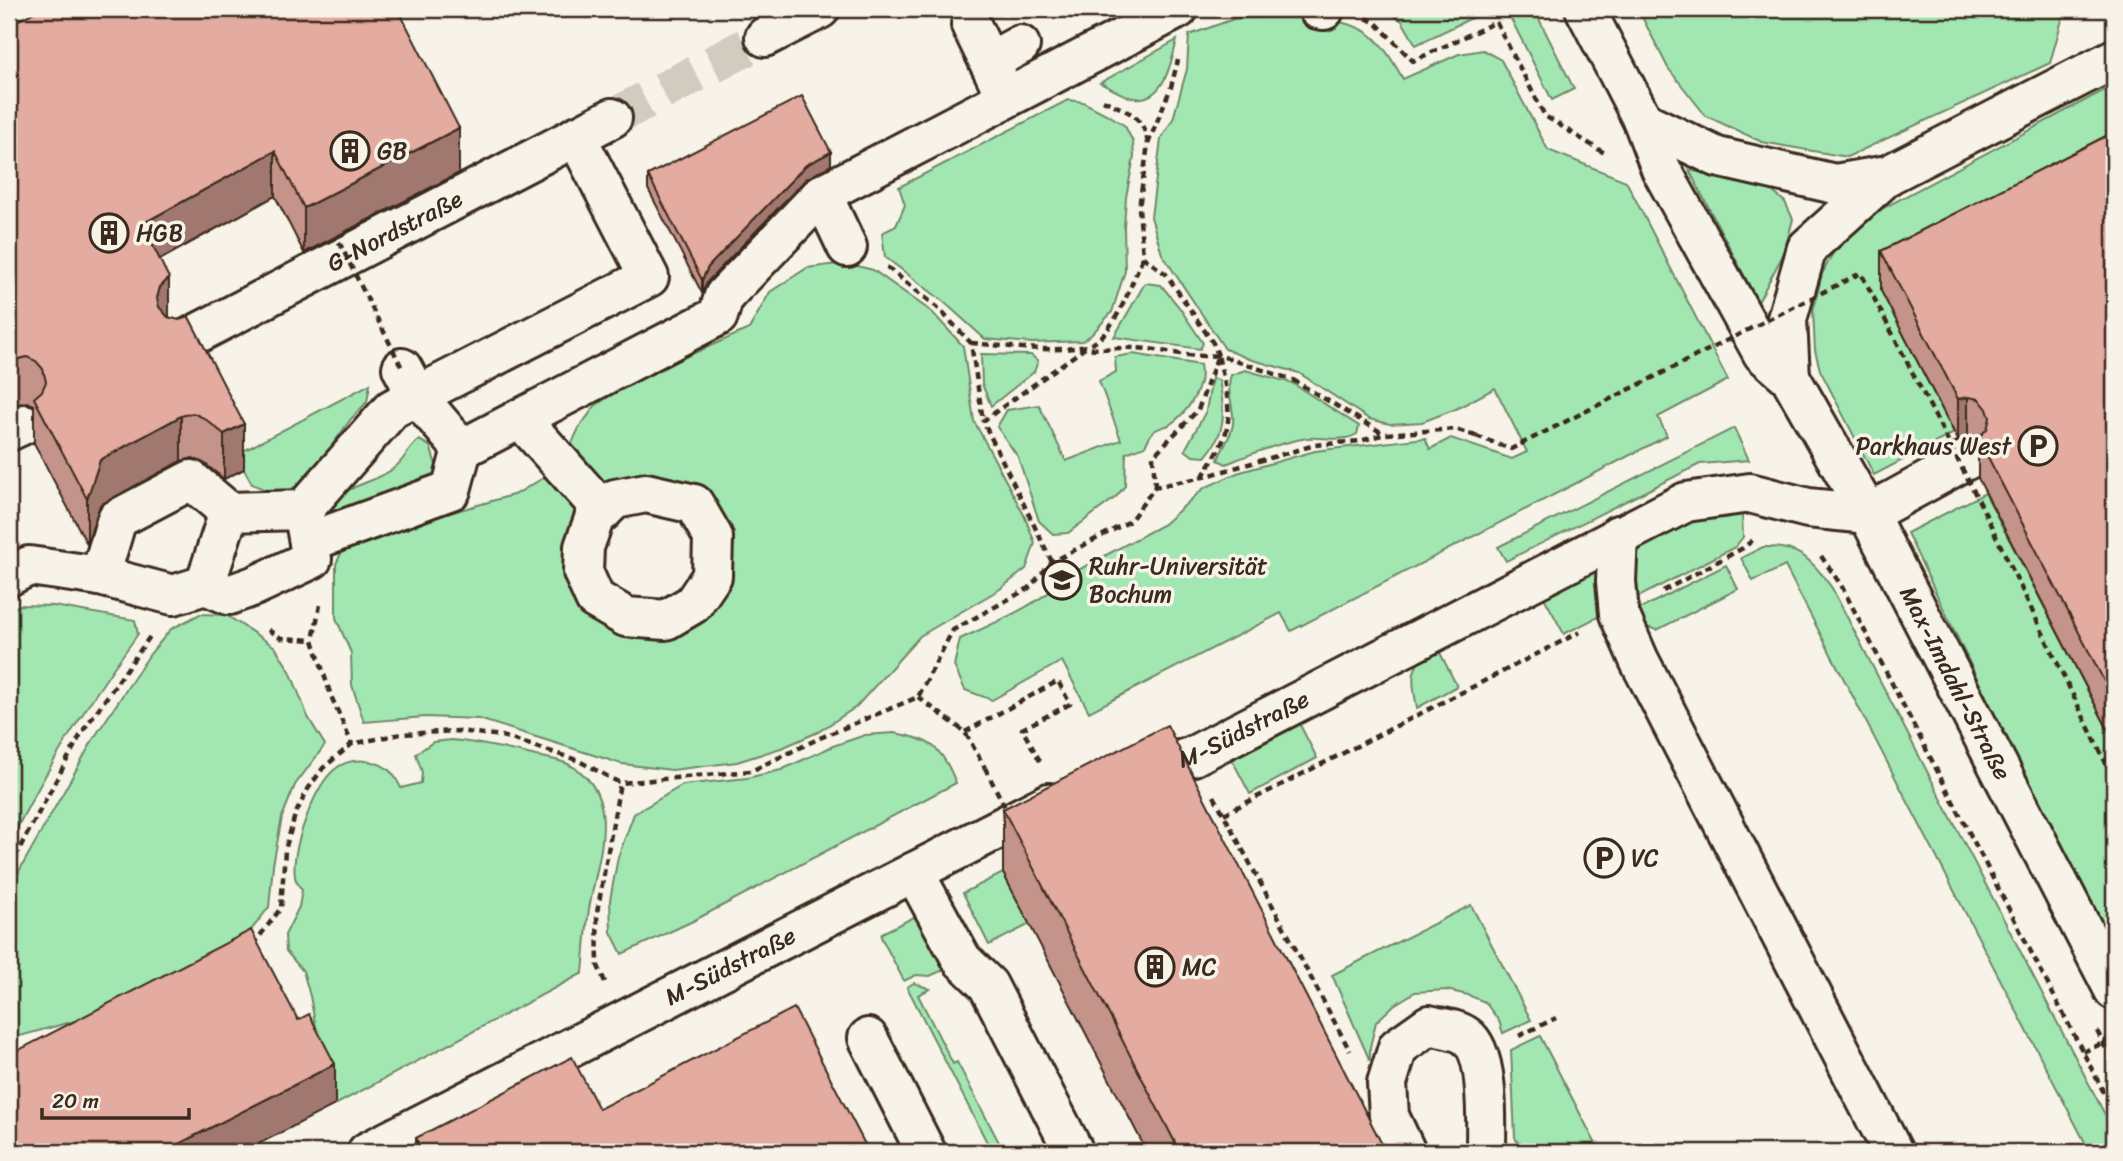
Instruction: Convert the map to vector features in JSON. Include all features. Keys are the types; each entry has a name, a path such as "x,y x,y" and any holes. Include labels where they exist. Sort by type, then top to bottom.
{"street":[{"path":"765,37 820,9"},
{"path":"461,449 718,316 724,296 822,194 1006,97 1078,77 1177,19"},
{"path":"1590,19 1643,121"},
{"path":"971,25 1004,54 1006,97"},
{"name":"Max-Imdahl-Straße","path":"1790,377 1787,319 1807,248 1888,174 2114,59"},
{"name":"G-Nordstraße","path":"179,343 612,118"},
{"name":"Max-Imdahl-Straße","path":"1643,121 1717,157 1835,184 1888,174"},
{"name":"Max-Imdahl-Straße","path":"1643,121 1661,169 1763,354 1790,377 1868,514 2114,990"},
{"path":"310,546 392,409 422,382 649,277 576,136"},
{"path":"822,194 847,247"},
{"path":"9,576 29,566 100,576 201,599 254,586 310,546 451,490 461,449 422,382"},
{"path":"520,418 603,510"},
{"path":"1868,514 1968,459"},
{"path":"100,576 117,519 191,480 229,512 310,546"},
{"name":"M-Südstraße","path":"367,1152 1059,798 1193,756 1686,502 1750,493 1808,508 1868,514"},
{"path":"201,599 229,512"},
{"path":"1618,535 1616,581 1619,614 1639,660 1893,1152"},
{"path":"915,872 962,960 988,985 1074,1152"},
{"path":"1406,1152 1390,1116 1387,1083 1398,1047 1429,1025 1466,1035 1481,1056 1487,1114 1486,1152"},
{"path":"868,1038 926,1152"}],"path":[{"path":"1321,9 1348,10 1376,23 1413,61 1496,22 1545,116 1608,155"},
{"path":"983,421 1099,340 1118,313 1143,257 1139,208 1148,144 1171,87 1177,19"},
{"path":"1078,77 1134,115 1141,123 1148,144"},
{"path":"339,242 422,382"},
{"path":"1143,257 1166,274 1213,343 1218,355 1228,404 1228,419 1226,434 1203,477"},
{"path":"881,262 937,307 971,343 983,421 1052,562"},
{"path":"1155,487 1203,477 1315,445 1360,441 1385,434 1455,429 1511,449 1861,273 1981,505 2114,780"},
{"path":"971,343 1031,349 1135,348 1202,357 1218,355 1293,380 1385,434"},
{"path":"247,949 257,942 281,908 285,850 295,815 308,789 323,768 352,744 401,734 458,732 502,736 577,760 620,783 751,771 820,738 918,697 953,630 1029,588 1052,562 1130,521 1155,487 1153,456 1198,410 1218,355"},
{"path":"1224,814 1619,614 1743,548 1756,537 1757,495"},
{"path":"310,546 321,602 313,640 331,696 352,744"},
{"path":"1812,550 1821,556 1841,584 2114,1112"},
{"path":"9,868 82,732 201,599"},
{"path":"965,732 1058,681 1070,704 1031,724"},
{"path":"918,697 965,732 1008,813"},
{"path":"1193,756 1354,1058"},
{"path":"620,783 597,913 598,966 623,1020"},
{"path":"2083,1052 2114,1033"}],"green space":[{"path":"1385,9 1490,9 1416,45 1402,21"},
{"path":"1506,9 1534,9 1574,89 1552,100"},
{"path":"1638,9 2065,9 2050,63 1847,157 1762,142 1706,116 1668,68"},
{"path":"1236,18 1300,18 1349,24 1375,38 1403,79 1459,54 1483,50 1501,60 1548,150 1626,181 1728,380 1658,417 1667,436 1291,631 1281,613 1089,712 1062,661 992,700 965,690 954,666 960,639 1032,603 1067,576 1164,524 1204,488 1237,473 1315,451 1425,438 1430,449 1451,438 1512,459 1527,452 1495,388 1456,409 1422,422 1390,424 1369,419 1299,373 1249,359 1225,349 1162,254 1151,217 1161,139 1173,119 1187,69 1189,35"},
{"path":"1177,40 1164,81 1150,95 1130,97 1100,83"},
{"path":"2114,85 2114,172 1881,291 1954,433 1874,475 1820,370 1815,350 1813,311 1822,274 1836,247 1874,213"},
{"path":"1068,100 1083,102 1112,117 1125,126 1133,142 1134,157 1126,197 1124,227 1125,271 1112,312 1082,341 1032,343 985,339 944,302 885,257 882,233 896,226 905,205 899,187"},
{"path":"1689,170 1768,188 1785,202 1793,219 1784,253 1758,302"},
{"path":"845,263 873,270 932,312 963,346 974,421 1024,515 1035,543 1026,569 1000,589 920,636 856,707 818,732 784,747 737,762 672,770 622,764 479,719 425,717 364,722 352,685 351,653 336,618 336,564 346,543 516,494 545,477 583,512 579,595 601,625 645,639 692,625 723,596 732,548 723,514 694,490 610,486 569,449 579,428 595,406 633,380 749,329 770,292 807,268"},
{"path":"1145,283 1161,285 1203,343 1200,349 1114,337"},
{"path":"981,354 1031,355 1038,361 1034,372 991,406 982,384"},
{"path":"1133,354 1200,365 1200,382 1194,399 1176,420 1153,432 1145,446 1126,453 1125,486 1116,497 1068,533 1053,534 1039,521 1018,457 997,427 1007,410 1039,405 1066,461 1121,440 1099,381 1116,372 1115,357"},
{"path":"1245,370 1292,383 1359,426 1357,434 1345,438 1297,440 1226,464 1218,460 1233,424 1229,381 1231,375"},
{"path":"1212,378 1219,380 1221,391 1221,430 1205,457 1193,456 1185,450 1206,411"},
{"path":"370,384 367,402 351,419 308,479 279,496 252,484 236,455"},
{"path":"1734,428 1749,460 1700,464 1506,561 1498,547"},
{"path":"419,440 430,446 436,465 436,479 333,516 330,507 336,499 351,489 386,474"},
{"path":"1985,493 2107,728 2114,725 2114,962 1907,533"},
{"path":"1742,512 1743,537 1735,547 1631,601 1630,580 1638,552 1657,533 1686,518"},
{"path":"1763,547 1787,549 1804,556 1832,588 2114,1132 2114,1152 2090,1152 1785,566 1753,581 1741,558"},
{"path":"1600,562 1604,614 1564,634 1541,592"},
{"path":"1726,565 1738,589 1657,630 1643,626 1634,612"},
{"path":"20,605 54,606 135,620 138,634 69,736 9,844 9,610"},
{"path":"200,614 226,615 275,647 290,671 308,717 325,745 295,785 282,817 269,907 252,929 212,960 104,1013 9,1039 9,889 94,738 150,654 171,629"},
{"path":"1436,645 1457,686 1417,708 1414,672 1421,659"},
{"path":"1297,719 1317,758 1250,794 1229,754"},
{"path":"894,733 917,738 934,747 946,761 956,783 693,921 622,954 611,932 610,900 618,857 634,814 683,785 747,778 781,770 833,746 865,735"},
{"path":"452,740 494,746 568,764 586,777 596,792 602,810 603,829 589,909 583,973 335,1105 309,1055 321,1054 303,971 286,951 285,935 299,907 302,890 295,876 300,836 319,790 326,778 341,765 364,761 380,765 393,774 401,788 421,783 422,772 416,754 433,742"},
{"path":"1003,873 1030,924 989,945 963,893"},
{"path":"1471,905 1531,1020 1503,1033 1499,1021 1485,1002 1446,990 1415,992 1394,1005 1376,1022 1370,1047 1370,1061 1332,975"},
{"path":"922,913 950,967 930,976 916,975 904,981 881,937 882,933"},
{"path":"914,983 930,989 918,995 953,1064 957,1062 1004,1152 992,1152 907,987"},
{"path":"1540,1036 1600,1152 1522,1152 1515,1137 1511,1050"}],"building":[{"name":"HGB","path":"40,9 398,9 459,128 304,208 275,151 142,224 169,278 160,287 157,298 159,307 168,317 179,320 189,317 244,424 224,434 193,413 181,416 100,460 87,499 34,398 42,391 46,382 43,369 36,361 27,357 14,360 9,350 9,25"},
{"path":"802,96 831,152 806,165 708,267 702,280 648,175"},
{"name":"Parkhaus West","path":"2114,132 2114,700 1978,438 1987,429 1990,418 1987,409 1979,399 1958,399 1881,251"},
{"name":"MC","path":"1167,725 1386,1152 1180,1152 1003,809"},
{"path":"251,930 298,1020 309,1014 335,1064 163,1152 9,1152 9,1055"},
{"path":"794,1008 869,1152 423,1152 416,1138 572,1057 599,1109"}],"tunnel":[{"path":"612,118 765,37"}],"place":[{"name":"GB","path":"350,151"},
{"name":"HGB","path":"109,233"},
{"name":"Parkhaus West","path":"2038,446"},
{"name":"Ruhr-Universität Bochum","path":"1062,580"},
{"name":"VC","path":"1604,858"},
{"name":"MC","path":"1155,967"}]}
